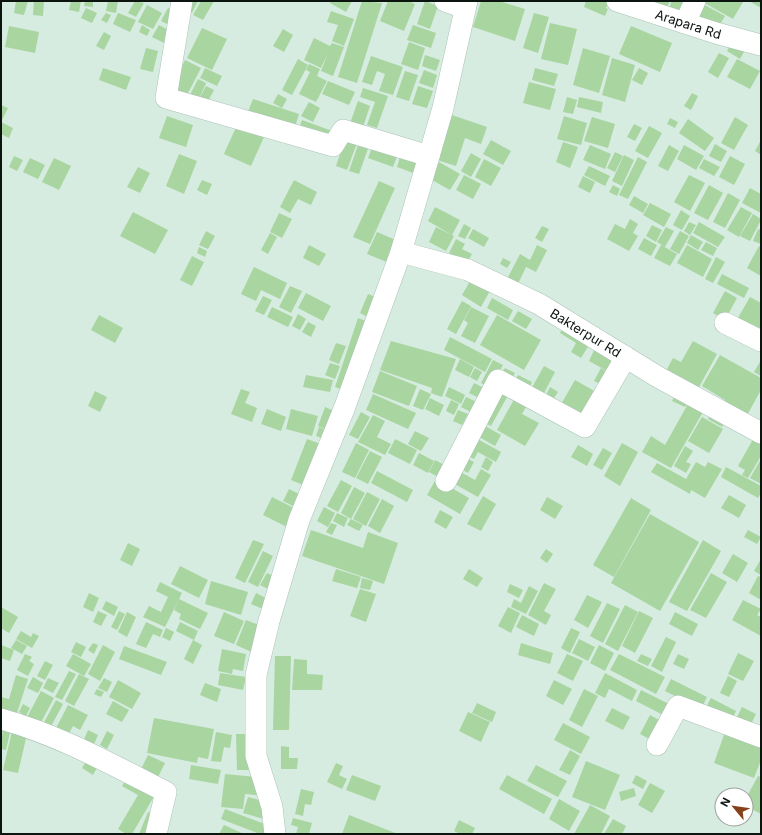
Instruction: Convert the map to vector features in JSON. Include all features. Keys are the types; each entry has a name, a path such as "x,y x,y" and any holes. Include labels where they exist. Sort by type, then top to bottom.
{"street":[{"path":"182,1 166,98 334,146 343,130 429,156"},
{"path":"275,834 272,807 256,756 256,675 269,621 298,520 344,409 401,252 443,108 466,5 445,1"},
{"name":"Arapara Rd","path":"617,1 685,24 761,45"},
{"path":"685,24 695,1"},
{"name":"Bakterpur Rd","path":"401,252 468,270 539,304 626,357 761,433"},
{"path":"724,323 761,341"},
{"path":"446,481 498,380 585,427 626,357"},
{"path":"657,745 678,706 761,737"},
{"path":"1,719 15,723 86,752 166,792 156,834"}],"building":[{"path":"16,1 28,1 24,15 14,13"},
{"path":"34,1 44,1 43,16 33,15"},
{"path":"71,1 81,1 79,12 69,10"},
{"path":"85,1 93,1 93,7 84,6"},
{"path":"108,1 118,1 116,13 106,11"},
{"path":"135,1 144,3 136,17 128,13"},
{"path":"185,1 198,1 192,13 182,7"},
{"path":"201,1 214,1 203,20 193,15"},
{"path":"331,1 352,1 346,12 330,3"},
{"path":"362,1 382,3 357,83 338,77"},
{"path":"388,1 408,1 415,4 404,31 380,21"},
{"path":"425,1 438,6 430,29 417,24"},
{"path":"481,1 499,1 525,9 515,41 473,27"},
{"path":"586,1 608,2 606,8 608,9 605,16 584,7"},
{"path":"655,1 670,1 664,13 652,7"},
{"path":"672,1 690,1 681,20 666,14"},
{"path":"701,1 740,1 743,2 733,19"},
{"path":"749,1 761,1 761,8"},
{"path":"703,4 725,16 718,28 696,16"},
{"path":"147,5 162,13 153,29 138,22"},
{"path":"86,8 97,13 92,23 81,18"},
{"path":"168,8 176,12 169,25 161,21"},
{"path":"331,11 354,19 344,46 332,41 338,25 327,22"},
{"path":"106,13 111,15 107,23 101,20"},
{"path":"118,13 136,20 130,32 113,24"},
{"path":"534,13 549,17 538,53 523,48"},
{"path":"550,23 577,29 568,65 541,59"},
{"path":"142,25 150,30 147,36 139,32"},
{"path":"159,25 170,31 164,43 152,37"},
{"path":"413,25 436,33 431,48 407,40"},
{"path":"9,26 39,32 35,53 5,47"},
{"path":"631,26 672,43 660,72 619,54"},
{"path":"202,28 227,39 212,70 187,58"},
{"path":"283,29 293,35 284,52 273,46"},
{"path":"104,32 111,36 104,50 96,46"},
{"path":"314,38 330,46 332,43 344,47 333,76 321,71 328,53 321,68 304,60"},
{"path":"409,42 425,48 418,70 401,64"},
{"path":"731,43 745,50 740,59 727,51"},
{"path":"146,48 158,51 153,72 140,69"},
{"path":"583,48 610,56 599,93 573,85"},
{"path":"719,53 729,58 718,78 708,72"},
{"path":"425,55 440,60 436,71 422,66"},
{"path":"371,56 403,67 393,95 379,91 385,74 377,71 372,85 362,82"},
{"path":"612,58 635,65 625,102 602,95"},
{"path":"298,59 308,65 292,95 282,90"},
{"path":"737,59 760,71 750,89 727,77"},
{"path":"185,60 201,68 186,97 171,90"},
{"path":"309,64 320,69 317,76 327,81 316,102 299,94 310,72 306,70"},
{"path":"103,68 131,77 126,90 99,80"},
{"path":"205,68 222,76 217,86 200,78"},
{"path":"535,68 558,74 554,86 532,80"},
{"path":"639,68 648,73 642,85 632,80"},
{"path":"424,70 437,75 433,88 419,83"},
{"path":"405,71 418,75 409,101 396,97"},
{"path":"198,79 206,83 198,101 189,97"},
{"path":"328,81 355,92 349,105 322,94"},
{"path":"529,82 556,89 550,110 523,103"},
{"path":"206,86 214,90 207,103 199,99"},
{"path":"418,86 433,91 427,108 412,104"},
{"path":"363,88 388,96 377,128 367,125 375,102 360,97"},
{"path":"692,93 698,96 691,110 684,106"},
{"path":"278,94 287,99 282,108 273,103"},
{"path":"567,97 577,100 573,114 563,112"},
{"path":"579,97 603,102 601,113 577,107"},
{"path":"253,99 299,114 294,130 247,114"},
{"path":"358,101 370,106 362,130 349,126"},
{"path":"309,102 320,108 313,122 301,116"},
{"path":"1,105 8,108 1,122"},
{"path":"452,115 487,127 481,144 465,138 456,166 437,160"},
{"path":"167,116 193,125 186,147 159,138"},
{"path":"564,116 587,123 581,145 557,139"},
{"path":"592,117 615,124 608,148 584,141"},
{"path":"735,117 748,125 734,150 721,143"},
{"path":"670,118 678,122 675,128 667,124"},
{"path":"688,119 714,138 705,151 679,133"},
{"path":"302,120 335,132 331,144 298,131"},
{"path":"1,122 13,128 9,138 1,134"},
{"path":"634,124 642,128 635,141 627,137"},
{"path":"237,125 264,137 251,166 224,154"},
{"path":"649,126 662,133 648,158 635,151"},
{"path":"345,139 357,143 347,170 336,166"},
{"path":"491,140 511,151 503,165 483,154"},
{"path":"761,140 761,155 755,151"},
{"path":"359,142 369,146 359,174 349,171"},
{"path":"563,142 578,147 570,168 556,162"},
{"path":"715,144 727,151 721,162 709,156"},
{"path":"373,145 398,154 393,167 368,158"},
{"path":"590,145 611,154 605,169 583,160"},
{"path":"669,145 679,151 668,171 658,166"},
{"path":"684,145 704,156 696,170 677,159"},
{"path":"402,150 421,157 416,174 397,167"},
{"path":"615,152 623,156 615,172 607,168"},
{"path":"471,153 481,159 471,177 461,171"},
{"path":"179,154 197,161 184,194 166,186"},
{"path":"624,155 634,160 622,186 612,181"},
{"path":"14,156 23,160 17,171 9,167"},
{"path":"730,156 745,164 734,185 719,177"},
{"path":"638,157 647,162 628,199 619,195"},
{"path":"30,158 45,165 38,179 23,172"},
{"path":"54,158 71,166 59,190 42,182"},
{"path":"484,159 501,168 491,186 475,177"},
{"path":"704,159 720,167 714,176 699,168"},
{"path":"439,162 460,174 450,190 430,179"},
{"path":"589,166 610,176 605,186 584,175"},
{"path":"138,167 150,173 140,193 127,187"},
{"path":"464,175 481,184 473,199 456,190"},
{"path":"689,175 705,183 690,211 674,202"},
{"path":"583,176 595,182 590,193 578,187"},
{"path":"202,180 212,184 207,195 197,190"},
{"path":"294,180 317,192 311,205 298,199 290,213 280,207"},
{"path":"379,181 395,188 370,244 353,237"},
{"path":"613,185 620,189 617,196 609,192"},
{"path":"709,185 723,193 708,220 694,213"},
{"path":"750,188 761,194 761,213 742,203"},
{"path":"728,193 740,200 725,228 713,222"},
{"path":"634,196 648,204 643,213 629,205"},
{"path":"650,203 671,214 664,227 643,215"},
{"path":"435,207 460,220 452,235 428,221"},
{"path":"741,207 752,213 739,237 727,230"},
{"path":"681,210 690,216 682,230 673,225"},
{"path":"133,212 168,230 155,254 120,236"},
{"path":"279,213 292,219 282,238 270,232"},
{"path":"753,214 761,220 750,241 740,236"},
{"path":"630,219 638,224 633,233 638,236 629,251 607,239 615,224 625,229"},
{"path":"689,222 696,225 690,235 684,231"},
{"path":"699,222 725,237 718,247 693,233"},
{"path":"464,224 471,228 465,239 458,236"},
{"path":"652,225 662,230 656,242 646,236"},
{"path":"542,226 549,229 542,242 535,238"},
{"path":"436,227 454,236 446,251 429,242"},
{"path":"666,227 674,231 665,247 657,242"},
{"path":"473,229 489,238 484,247 468,238"},
{"path":"758,229 761,230 761,244 753,241"},
{"path":"206,231 215,236 208,249 199,245"},
{"path":"680,231 689,236 679,254 670,249"},
{"path":"377,232 398,241 389,263 367,254"},
{"path":"270,233 277,237 268,254 261,250"},
{"path":"691,235 703,242 698,250 687,243"},
{"path":"644,238 657,245 651,256 638,249"},
{"path":"456,239 465,244 462,249 472,254 467,263 449,253"},
{"path":"706,242 717,248 713,256 701,250"},
{"path":"309,245 326,254 319,266 303,258"},
{"path":"537,245 547,250 536,272 526,267 517,286 506,281 520,254 530,260"},
{"path":"661,245 677,254 670,266 654,258"},
{"path":"687,245 712,259 703,277 677,263"},
{"path":"759,246 761,247 761,276 747,268"},
{"path":"199,247 207,251 205,257 197,253"},
{"path":"192,256 204,262 192,286 180,280"},
{"path":"716,257 725,262 713,283 705,279"},
{"path":"503,258 511,262 507,268 500,264"},
{"path":"254,267 287,283 280,299 261,290 256,301 241,294"},
{"path":"722,274 749,288 744,298 717,284"},
{"path":"473,276 492,287 481,307 462,295"},
{"path":"290,286 302,291 291,313 279,307"},
{"path":"725,291 737,298 725,320 713,313"},
{"path":"306,293 331,306 323,321 298,308"},
{"path":"368,294 380,299 371,319 360,313"},
{"path":"263,296 272,300 264,315 255,311"},
{"path":"750,297 761,303 761,335 735,323"},
{"path":"492,298 513,310 508,320 487,308"},
{"path":"462,301 471,306 456,334 447,329"},
{"path":"272,307 293,317 288,327 267,317"},
{"path":"471,307 489,316 475,343 461,336 468,323 464,320"},
{"path":"518,311 532,319 526,329 512,321"},
{"path":"298,314 306,319 300,330 292,326"},
{"path":"99,315 123,328 115,343 91,330"},
{"path":"497,315 541,340 524,370 480,345"},
{"path":"358,318 374,324 350,392 335,387"},
{"path":"308,322 316,326 311,337 302,332"},
{"path":"564,326 591,342 581,358 571,352 576,343 560,333"},
{"path":"450,337 492,359 485,372 444,350"},
{"path":"391,341 456,359 442,397 431,393 432,388 380,370"},
{"path":"693,341 717,354 698,389 666,371 673,358 681,362"},
{"path":"336,343 346,346 339,364 329,360"},
{"path":"596,346 617,358 609,372 589,361"},
{"path":"720,355 761,378 761,390 746,417 723,403 725,400 702,386"},
{"path":"460,359 474,367 469,377 455,370"},
{"path":"493,360 503,365 490,388 481,383"},
{"path":"761,360 761,376 754,372"},
{"path":"330,363 340,366 335,379 325,375"},
{"path":"544,366 555,372 542,397 530,391"},
{"path":"475,368 482,372 477,381 470,377"},
{"path":"505,368 515,373 510,382 500,377"},
{"path":"601,368 609,373 602,385 594,381"},
{"path":"380,371 417,386 409,406 372,392"},
{"path":"306,375 333,380 330,392 303,387"},
{"path":"518,375 532,382 527,392 513,384"},
{"path":"575,380 598,393 584,419 560,406"},
{"path":"474,383 490,391 485,401 469,393"},
{"path":"501,384 511,390 491,426 481,421"},
{"path":"449,387 465,395 461,404 445,396"},
{"path":"550,387 558,392 552,401 545,397"},
{"path":"241,389 250,392 245,403 257,408 252,422 231,414"},
{"path":"420,389 431,394 423,410 413,406"},
{"path":"95,391 107,397 100,412 88,406"},
{"path":"677,392 690,399 685,407 672,401"},
{"path":"373,394 416,413 408,429 366,410"},
{"path":"517,394 530,400 522,414 539,423 525,446 497,430"},
{"path":"466,397 481,404 475,414 461,407"},
{"path":"430,398 444,405 439,416 425,409"},
{"path":"451,400 459,404 454,415 446,411"},
{"path":"689,402 704,410 671,468 642,452 651,436 665,445"},
{"path":"325,407 341,414 333,432 318,426"},
{"path":"267,409 286,417 281,431 261,424"},
{"path":"291,409 318,416 312,436 286,429"},
{"path":"458,410 468,414 462,425 453,421"},
{"path":"712,411 727,419 722,427 708,419"},
{"path":"361,412 370,417 358,439 349,435"},
{"path":"373,415 385,421 377,437 391,444 385,455 358,442"},
{"path":"702,417 723,429 709,453 688,441"},
{"path":"480,423 501,435 495,446 474,434"},
{"path":"319,427 332,432 329,441 316,436"},
{"path":"415,431 429,438 421,451 408,444"},
{"path":"756,434 761,437 761,456 748,478 742,475 745,470 738,466"},
{"path":"474,437 501,452 496,462 478,452 474,459 464,454"},
{"path":"307,439 329,447 313,489 291,480"},
{"path":"395,439 417,450 410,464 388,453"},
{"path":"356,443 369,450 355,478 342,472"},
{"path":"622,443 638,452 620,486 604,476"},
{"path":"578,445 593,454 587,466 571,457"},
{"path":"685,446 693,451 686,462 691,464 686,473 674,466"},
{"path":"603,448 612,453 602,470 593,465"},
{"path":"370,451 382,457 368,484 356,478"},
{"path":"419,453 434,461 428,473 413,465"},
{"path":"464,457 474,462 468,473 458,467"},
{"path":"486,457 493,462 488,471 481,467"},
{"path":"761,459 761,484 750,478"},
{"path":"435,460 448,467 442,479 429,472"},
{"path":"696,462 705,467 708,462 722,469 705,498 691,490 690,494 651,472 657,463 686,479"},
{"path":"726,467 761,486 761,493 758,498 721,477"},
{"path":"481,469 491,475 478,497 451,482 457,470 475,480"},
{"path":"377,471 413,490 407,502 371,483"},
{"path":"436,479 469,498 460,514 427,495"},
{"path":"341,480 352,486 338,512 327,506"},
{"path":"354,487 365,493 351,519 341,513"},
{"path":"289,489 301,495 295,507 283,501"},
{"path":"367,492 380,499 366,526 353,519"},
{"path":"729,495 746,505 739,518 721,508"},
{"path":"483,496 496,504 481,531 467,524"},
{"path":"272,497 296,509 287,527 263,515"},
{"path":"547,497 563,506 555,519 540,510"},
{"path":"631,498 651,510 614,577 593,565"},
{"path":"382,499 394,506 380,533 368,526"},
{"path":"324,507 335,513 328,527 317,521"},
{"path":"440,510 453,517 446,529 434,522"},
{"path":"337,513 348,518 344,527 333,521"},
{"path":"650,514 699,542 660,611 611,583"},
{"path":"351,519 363,525 359,531 347,525"},
{"path":"331,523 337,525 332,535 326,532"},
{"path":"311,530 363,548 368,532 398,543 384,584 302,556"},
{"path":"748,530 761,537 757,544 744,537"},
{"path":"253,540 264,544 245,583 235,578"},
{"path":"703,540 721,551 687,611 669,602"},
{"path":"128,543 140,549 132,566 120,560"},
{"path":"546,549 553,554 547,563 540,558"},
{"path":"263,551 273,556 258,587 248,582"},
{"path":"733,554 748,563 737,582 722,573"},
{"path":"761,559 761,575 754,571"},
{"path":"180,566 208,580 199,598 171,584"},
{"path":"336,569 361,577 357,588 332,581"},
{"path":"469,569 483,578 477,587 463,579"},
{"path":"267,573 280,579 274,592 260,585"},
{"path":"711,573 727,582 706,618 690,610"},
{"path":"758,576 761,577 761,600 749,593"},
{"path":"362,578 373,581 370,590 360,588"},
{"path":"211,581 248,592 241,615 205,604"},
{"path":"160,582 182,593 165,627 143,617 149,606 161,612 168,597 156,591"},
{"path":"544,583 556,589 544,611 551,615 546,625 528,615"},
{"path":"510,584 523,590 519,598 507,592"},
{"path":"529,586 538,591 526,614 511,607 514,599 521,603"},
{"path":"360,589 376,594 366,622 350,616"},
{"path":"89,593 99,598 93,612 83,607"},
{"path":"256,593 270,600 265,610 251,604"},
{"path":"587,595 602,602 588,628 574,620"},
{"path":"179,599 208,613 200,629 179,619 181,614 174,610"},
{"path":"743,600 761,609 757,615 761,617 761,636 732,620"},
{"path":"106,601 118,607 114,616 102,609"},
{"path":"607,603 620,609 603,643 590,636"},
{"path":"625,605 638,612 618,651 605,644"},
{"path":"1,607 18,617 9,633 1,628"},
{"path":"508,607 520,613 511,633 498,626"},
{"path":"98,611 107,615 101,626 93,622"},
{"path":"119,611 125,614 117,630 111,627"},
{"path":"639,611 653,618 635,653 622,646"},
{"path":"127,612 136,617 127,637 118,632"},
{"path":"224,612 244,621 234,644 214,636"},
{"path":"675,612 698,624 692,636 669,624"},
{"path":"522,615 539,624 534,636 516,627"},
{"path":"246,620 264,627 254,653 236,645"},
{"path":"146,622 163,630 160,637 153,634 146,648 136,644"},
{"path":"180,622 198,631 194,640 176,631"},
{"path":"166,628 174,632 170,641 162,637"},
{"path":"571,628 580,632 570,653 561,648"},
{"path":"21,631 31,637 33,633 39,636 32,648 16,639"},
{"path":"666,637 676,642 662,672 651,666"},
{"path":"579,639 595,647 588,661 572,653"},
{"path":"16,640 27,646 22,654 11,648"},
{"path":"193,640 202,645 193,664 184,659"},
{"path":"76,642 86,647 81,657 71,652"},
{"path":"93,643 98,645 94,654 88,650"},
{"path":"521,643 553,653 550,664 518,655"},
{"path":"1,645 14,650 10,661 1,658"},
{"path":"103,645 115,652 100,681 88,674"},
{"path":"599,645 614,653 605,671 590,663"},
{"path":"124,646 167,662 161,675 119,659"},
{"path":"222,649 246,654 243,671 233,669 232,674 218,671"},
{"path":"738,653 754,661 743,681 728,674"},
{"path":"25,654 32,657 29,661 34,664 28,676 17,670"},
{"path":"73,654 91,664 84,676 66,666"},
{"path":"567,654 583,661 573,681 557,673"},
{"path":"619,654 665,677 656,694 610,670"},
{"path":"641,654 652,659 648,666 637,661"},
{"path":"678,654 689,659 684,669 673,664"},
{"path":"275,656 291,656 289,730 273,730"},
{"path":"294,659 307,660 307,674 323,675 322,690 292,690"},
{"path":"45,661 53,665 45,680 37,676"},
{"path":"69,671 76,674 62,700 55,697"},
{"path":"220,673 246,677 243,690 218,685"},
{"path":"605,673 637,690 632,701 609,689 605,698 595,693"},
{"path":"79,674 89,679 74,706 65,701"},
{"path":"16,675 28,679 15,719 1,715 1,697 9,699"},
{"path":"728,676 737,681 729,697 720,693"},
{"path":"33,677 43,683 38,693 27,688"},
{"path":"48,678 59,683 53,693 43,688"},
{"path":"104,678 112,682 107,692 98,688"},
{"path":"671,679 707,697 701,709 665,691"},
{"path":"118,680 141,693 132,709 109,697"},
{"path":"554,680 572,689 563,705 546,696"},
{"path":"205,683 221,689 217,702 200,695"},
{"path":"97,689 104,692 101,697 94,694"},
{"path":"584,689 598,696 582,727 569,720"},
{"path":"641,690 671,705 665,716 636,701"},
{"path":"41,691 54,698 38,728 25,721"},
{"path":"711,698 736,711 731,722 705,709"},
{"path":"56,700 63,704 48,732 41,728"},
{"path":"113,701 129,710 122,722 106,714"},
{"path":"477,703 496,712 492,722 472,713"},
{"path":"23,704 30,708 26,716 19,712"},
{"path":"68,705 88,715 80,730 73,726 65,741 53,734"},
{"path":"742,707 756,714 748,730 734,723"},
{"path":"612,708 630,717 623,730 605,721"},
{"path":"468,712 490,722 481,742 459,731"},
{"path":"650,715 661,721 651,740 640,734"},
{"path":"154,718 214,729 208,759 198,757 197,763 147,753"},
{"path":"563,723 590,737 581,754 554,740"},
{"path":"3,726 11,728 6,750 1,749"},
{"path":"726,729 761,742 761,760 754,778 714,763"},
{"path":"88,730 98,735 91,751 81,747"},
{"path":"12,731 27,734 18,773 3,770"},
{"path":"107,731 114,735 107,749 100,745"},
{"path":"216,732 232,735 230,748 224,747 221,762 211,761"},
{"path":"236,734 247,734 257,770 237,770"},
{"path":"281,746 289,747 289,758 298,758 297,769 281,769"},
{"path":"570,750 580,756 570,775 559,770"},
{"path":"148,755 165,763 155,783 138,775"},
{"path":"88,758 99,764 93,775 82,768"},
{"path":"586,761 620,775 605,810 572,797"},
{"path":"336,763 343,766 339,775 347,779 342,789 327,782"},
{"path":"191,765 221,770 218,784 189,779"},
{"path":"536,765 567,781 558,797 527,781"},
{"path":"225,774 267,778 265,796 245,794 243,809 221,807"},
{"path":"352,775 381,786 375,801 346,790"},
{"path":"507,775 552,799 544,814 499,789"},
{"path":"636,775 647,781 643,789 632,783"},
{"path":"758,776 761,777 761,814 754,810 754,787 752,787"},
{"path":"128,777 156,793 132,834 126,834 118,829 138,795 122,786"},
{"path":"650,783 665,791 652,813 638,805"},
{"path":"634,788 636,796 621,801 619,792"},
{"path":"301,789 314,792 311,805 305,804 303,816 295,814"},
{"path":"248,797 275,804 270,821 243,813"},
{"path":"559,799 580,811 569,831 549,819"},
{"path":"590,805 610,816 601,834 574,834"},
{"path":"225,809 273,827 271,834 260,834 221,819"},
{"path":"148,812 158,816 150,834 139,834"},
{"path":"349,815 398,834 342,834"},
{"path":"293,818 312,823 309,834 296,834 298,827 291,825"},
{"path":"613,819 626,826 622,834 604,834"},
{"path":"459,820 475,828 472,834 460,834 454,831"},
{"path":"224,825 244,834 219,834"}]}
